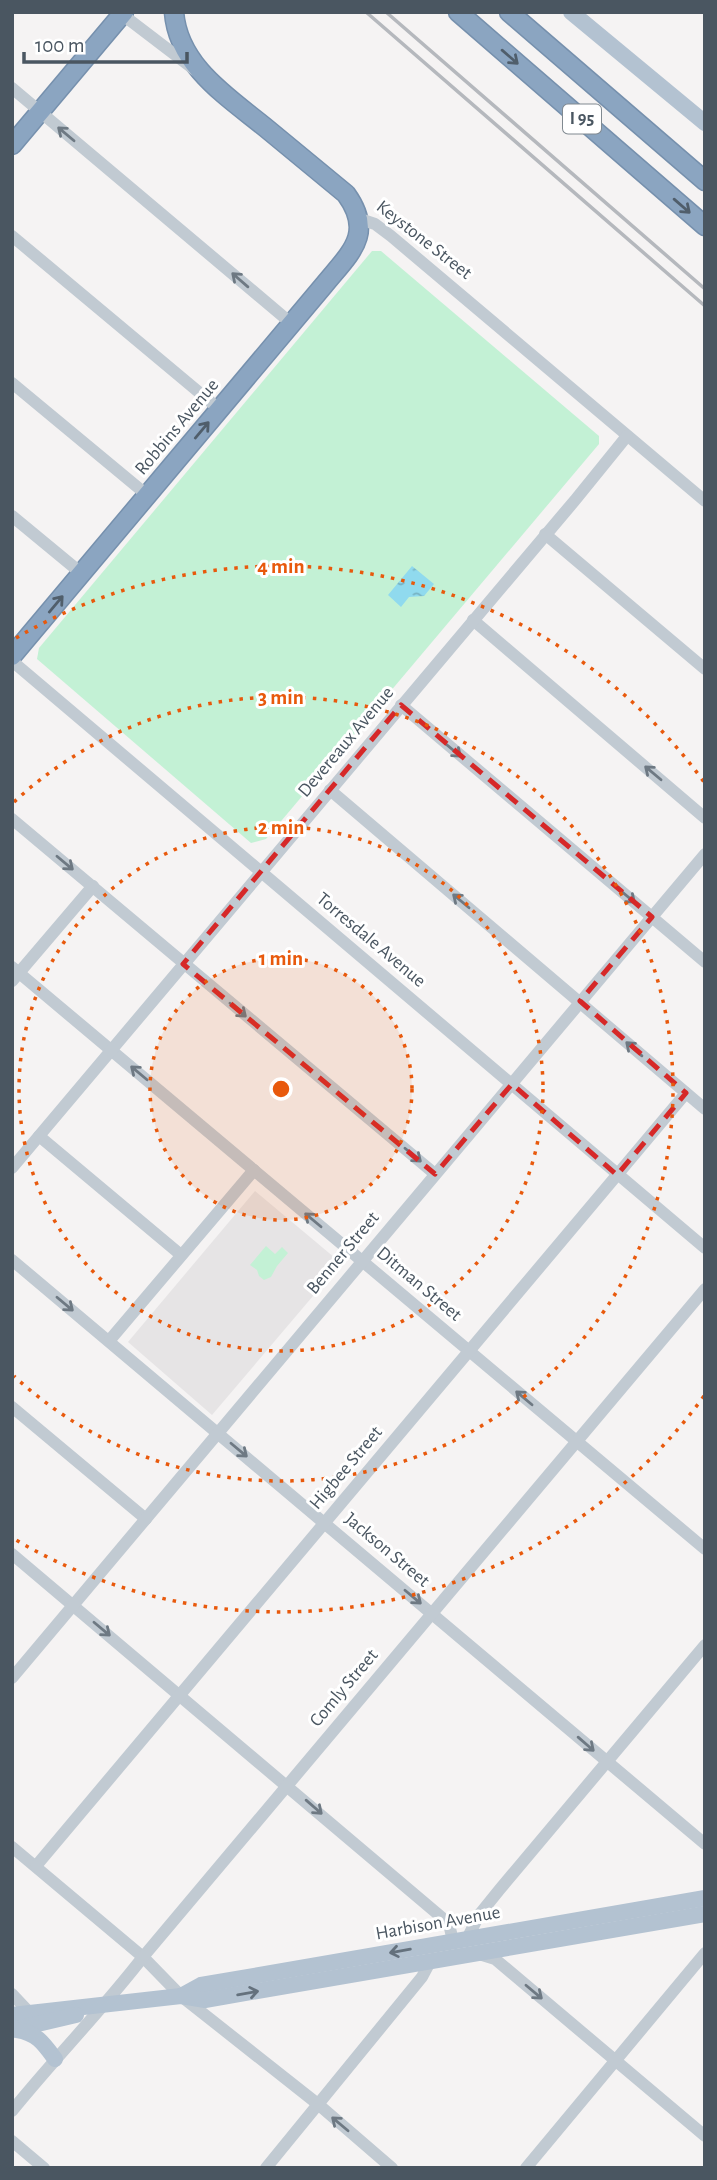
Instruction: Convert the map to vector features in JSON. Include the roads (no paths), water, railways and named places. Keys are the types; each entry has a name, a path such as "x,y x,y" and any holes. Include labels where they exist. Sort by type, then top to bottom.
{"highway":[{"path":"174,12 179,36 187,52 209,81"},
{"name":"I 95","path":"458,12 705,226"},
{"name":"I 95","path":"509,12 705,181"},
{"path":"12,145 122,13"},
{"name":"Keystone Street","path":"209,81 346,194 360,219"},
{"name":"Robbins Avenue","path":"12,659 346,258 360,232 360,219"}],"main road":[{"path":"571,12 705,123"},
{"name":"Harbison Avenue","path":"181,1996 201,1985 705,1898"},
{"name":"Harbison Avenue","path":"13,2025 29,2012 181,1996 205,2000 705,1914"},
{"name":"Harbison Avenue","path":"13,2025 71,2018 105,2006"},
{"path":"13,2025 36,2036 55,2059"}],"street":[{"name":"Keystone Street","path":"122,13 209,81"},
{"path":"12,88 292,324"},
{"name":"Keystone Street","path":"360,219 375,224 391,236 705,501"},
{"path":"12,236 219,409"},
{"path":"12,383 147,495"},
{"name":"Devereaux Avenue","path":"12,1168 627,436"},
{"path":"12,516 81,573"},
{"path":"545,534 705,669"},
{"path":"473,620 705,818"},
{"name":"Torresdale Avenue","path":"12,659 705,1248"},
{"path":"401,705 705,962"},
{"path":"330,790 705,1109"},
{"path":"12,819 435,1174"},
{"name":"Benner Street","path":"12,1678 705,854"},
{"path":"15,973 93,886"},
{"name":"Ditman Street","path":"15,973 111,1049 705,1549"},
{"name":"Higbee Street","path":"36,1866 686,1093"},
{"path":"39,1136 181,1255"},
{"path":"109,1341 254,1170"},
{"name":"Jackson Street","path":"12,1260 705,1844"},
{"name":"Comly Street","path":"12,2111 55,2059 105,2006 143,1957 705,1289"},
{"path":"12,1406 146,1519"},
{"path":"12,1554 446,1921 460,1940 705,1645"},
{"path":"12,1847 143,1957 181,1996 319,2105 393,2168"},
{"path":"526,2168 705,1953"},
{"path":"478,1954 495,1959 705,2136"},
{"path":"266,2168 422,1977 430,1962"},
{"path":"12,1994 29,2012"},
{"path":"12,2141 44,2168"}],"water":[{"path":"412,566 434,584 424,596 409,597 401,607 388,595"}],"railway":[{"path":"366,12 705,306"},
{"path":"386,12 705,289"}]}
